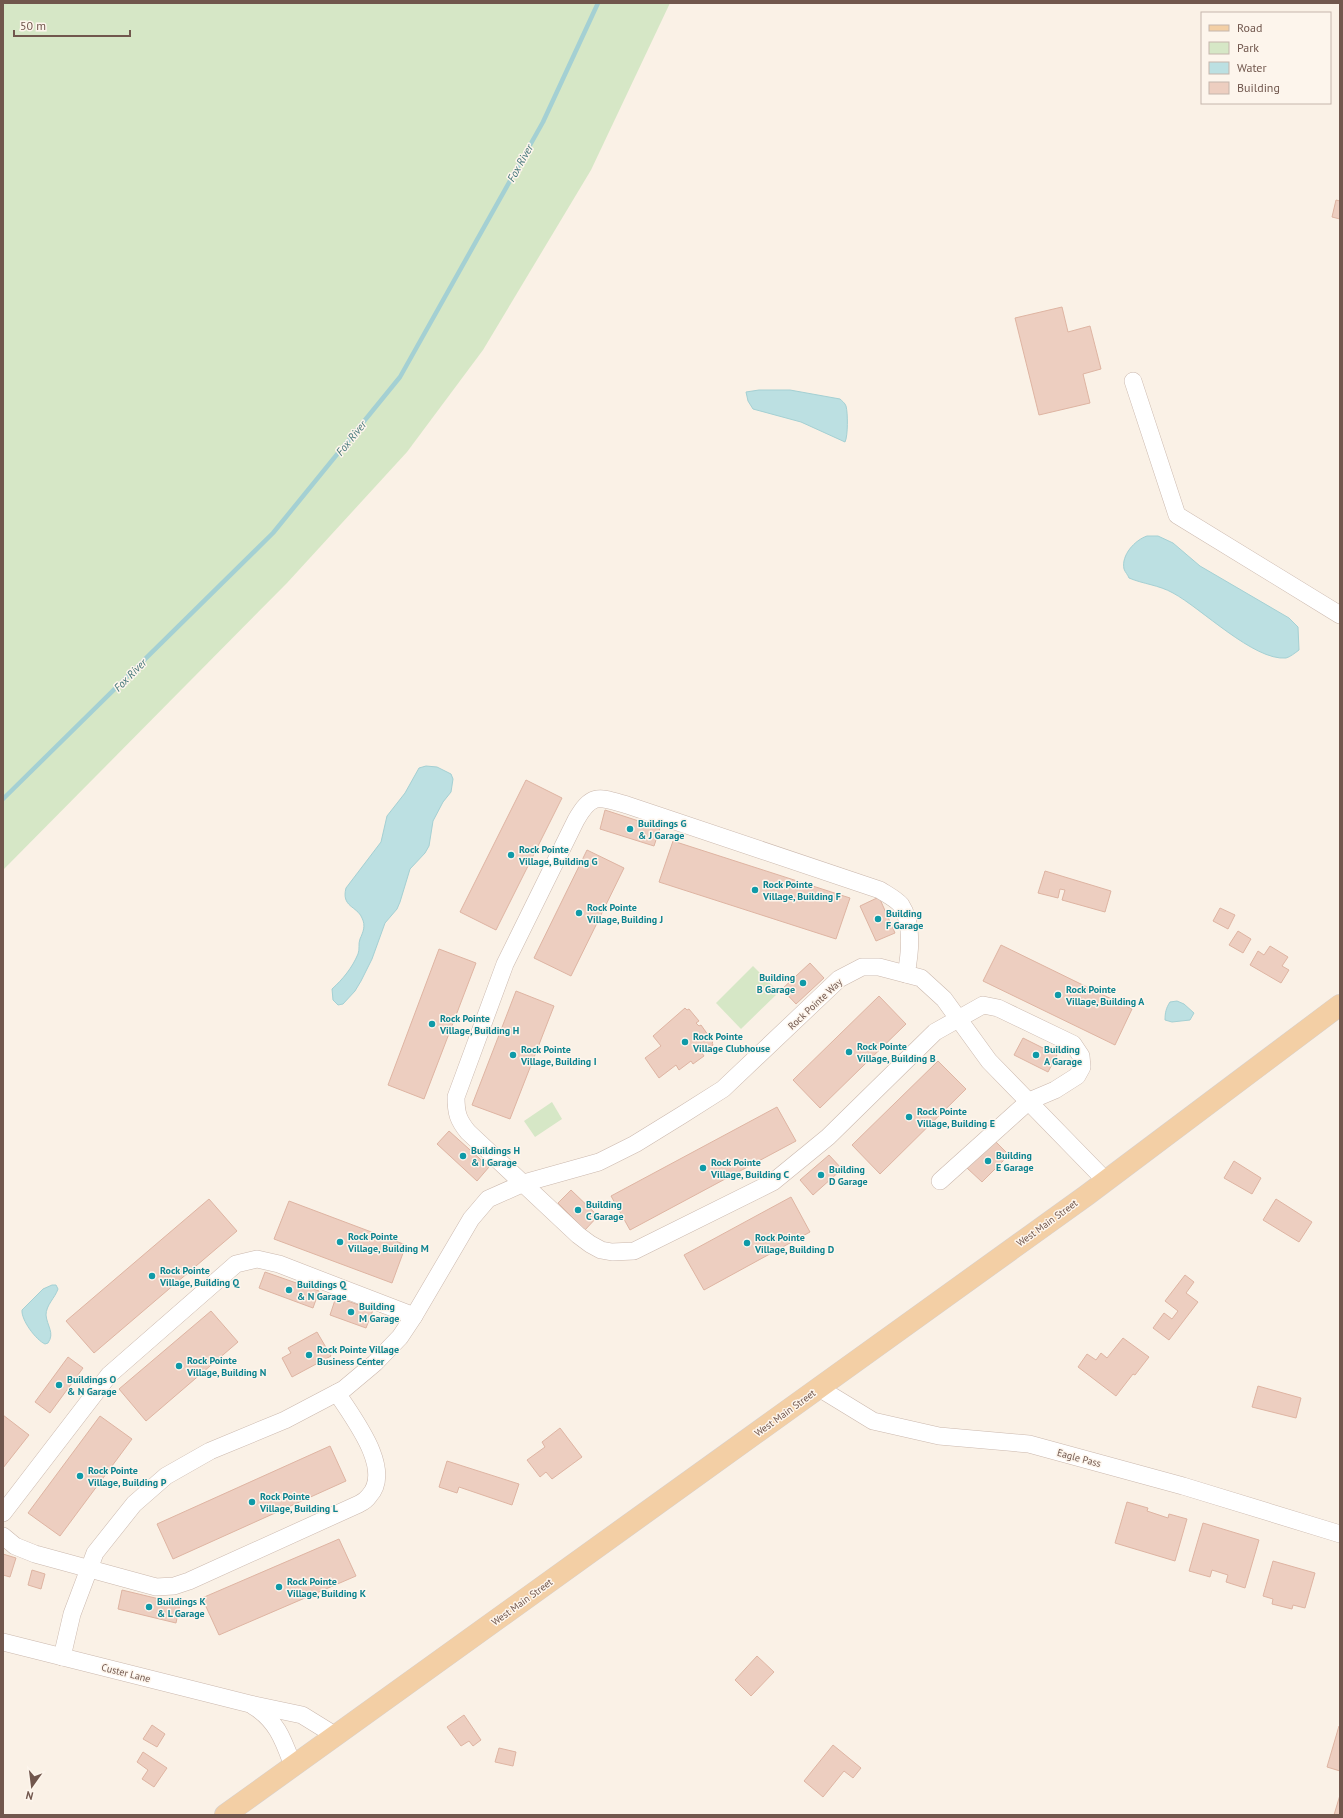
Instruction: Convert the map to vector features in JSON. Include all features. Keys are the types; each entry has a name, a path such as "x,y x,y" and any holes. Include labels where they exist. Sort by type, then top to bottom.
{"main road":[{"name":"West Main Street","path":"225,1815 1106,1180 1340,1005"}],"street":[{"path":"1133,381 1177,516 1340,615"},
{"path":"906,974 910,951 908,928 901,905 880,890 627,805 595,798 585,805 576,820 505,964 456,1097 456,1113 459,1121 578,1235 601,1250 612,1252 634,1251 773,1182 828,1137 935,1032 983,1005 998,1008 1073,1044 1081,1056 1082,1067 1077,1076 1055,1090 1029,1101 940,1181"},
{"name":"Rock Pointe Way","path":"62,1657 72,1614 95,1553 134,1504 166,1476 210,1451 285,1420 344,1389 375,1363 400,1337 479,1208 488,1200 524,1183 599,1162 635,1144 682,1116 723,1088 839,980 862,967 879,968 921,978 944,999 989,1061 1106,1180"},
{"path":"3,1513 109,1375 236,1264 257,1259 279,1264 414,1316"},
{"name":"Eagle Pass","path":"819,1388 873,1421 939,1436 1028,1444 1183,1486 1340,1534"},
{"path":"3,1536 15,1546 35,1554 89,1570 156,1587 174,1586 359,1504 370,1496 378,1476 376,1463 369,1445 337,1393"},
{"name":"Custer Lane","path":"3,1642 250,1704 302,1715 336,1736"},
{"name":"Custer Lane","path":"250,1704 262,1711 276,1726 293,1766"}],"green space":[{"path":"3,3 670,3 591,170 483,350 407,452 287,583 3,870"},
{"path":"753,966 779,992 741,1029 716,1003"},
{"path":"552,1102 562,1119 535,1137 524,1121"}],"water":[{"path":"759,390 790,390 840,399 845,404 847,409 847,430 845,442 801,422 753,409 748,401 746,392"},
{"path":"1147,536 1158,536 1173,543 1200,566 1289,618 1298,627 1299,650 1286,658 1273,657 1244,643 1173,593 1129,578 1124,569 1127,553 1138,541"},
{"path":"426,766 437,767 451,774 453,779 451,792 443,802 433,821 429,846 425,853 410,869 397,909 385,923 372,959 361,981 355,991 343,1004 338,1005 333,1000 332,989 347,973 356,959 359,952 359,941 364,926 360,914 350,906 346,899 346,888 381,842 387,816 405,793 419,768"},
{"path":"1177,1001 1184,1004 1194,1013 1190,1020 1172,1022 1165,1020 1166,1011 1170,1002"},
{"path":"56,1285 58,1289 46,1311 51,1336 48,1343 45,1344 37,1338 26,1324 22,1310 43,1289"}],"building":[{"path":"1336,200 1340,201 1340,219 1332,217"},
{"path":"1062,307 1068,332 1090,326 1101,369 1083,374 1090,403 1039,415 1015,318"},
{"name":"Rock Pointe Village, Building G","path":"526,780 562,798 496,930 460,912"},
{"name":"Buildings G & J Garage","path":"605,810 660,828 654,846 600,829"},
{"name":"Rock Pointe Village, Building F","path":"673,841 850,898 836,939 659,882"},
{"name":"Rock Pointe Village, Building J","path":"587,850 624,868 571,976 534,958"},
{"path":"1045,871 1111,891 1105,912 1062,900 1065,890 1060,889 1058,898 1038,893"},
{"name":"Building F Garage","path":"879,897 895,933 876,941 860,906"},
{"path":"1220,908 1235,915 1228,929 1213,921"},
{"path":"1238,931 1251,939 1243,953 1229,945"},
{"name":"Rock Pointe Village, Building A","path":"1001,945 1132,1009 1115,1045 983,981"},
{"path":"1270,946 1288,957 1282,966 1289,970 1281,983 1250,965 1258,951 1264,955"},
{"name":"Rock Pointe Village, Building H","path":"439,949 476,963 424,1099 388,1085"},
{"name":"Building B Garage","path":"810,963 824,978 796,1004 782,989"},
{"name":"Rock Pointe Village, Building I","path":"516,991 554,1006 510,1119 472,1105"},
{"name":"Rock Pointe Village, Building B","path":"879,996 906,1024 820,1108 793,1080"},
{"name":"Rock Pointe Village Clubhouse","path":"685,1008 687,1010 689,1009 699,1021 696,1023 699,1026 701,1025 713,1042 713,1045 702,1053 704,1056 693,1064 691,1061 679,1070 676,1065 659,1078 645,1058 661,1046 653,1036"},
{"name":"Building A Garage","path":"1023,1038 1057,1055 1048,1072 1014,1055"},
{"name":"Rock Pointe Village, Building E","path":"938,1061 966,1089 880,1174 852,1145"},
{"name":"Rock Pointe Village, Building C","path":"777,1107 796,1141 630,1230 611,1196"},
{"name":"Buildings H & I Garage","path":"449,1131 489,1167 477,1181 437,1144"},
{"name":"Building E Garage","path":"994,1140 1009,1155 982,1182 967,1168"},
{"name":"Building D Garage","path":"829,1155 842,1169 813,1195 800,1180"},
{"path":"1234,1161 1261,1178 1252,1194 1224,1178"},
{"name":"Building C Garage","path":"571,1190 598,1216 585,1230 558,1203"},
{"name":"Rock Pointe Village, Building D","path":"791,1197 810,1232 704,1290 684,1255"},
{"name":"Rock Pointe Village, Building Q","path":"209,1199 237,1231 94,1353 66,1321"},
{"path":"1276,1199 1312,1222 1299,1242 1263,1220"},
{"name":"Rock Pointe Village, Building M","path":"289,1201 406,1245 392,1283 274,1239"},
{"name":"Buildings Q & N Garage","path":"265,1272 319,1291 313,1308 259,1288"},
{"path":"1185,1275 1194,1282 1186,1293 1198,1302 1169,1340 1153,1328 1164,1313 1172,1319 1178,1311 1165,1301"},
{"name":"Building M Garage","path":"336,1297 373,1310 366,1328 330,1315"},
{"name":"Rock Pointe Village, Building N","path":"211,1311 238,1342 146,1421 119,1389"},
{"name":"Rock Pointe Village Business Center","path":"317,1332 331,1356 292,1377 282,1358 291,1353 288,1348"},
{"path":"1123,1338 1149,1357 1135,1375 1133,1374 1116,1396 1078,1367 1087,1354 1096,1360 1101,1353 1107,1358"},
{"name":"Buildings O & N Garage","path":"68,1357 83,1368 50,1413 35,1402"},
{"path":"1258,1386 1301,1398 1296,1418 1252,1407"},
{"path":"3,1415 29,1435 3,1468"},
{"name":"Rock Pointe Village, Building P","path":"100,1416 132,1439 60,1536 28,1513"},
{"path":"560,1428 582,1457 552,1479 546,1472 540,1477 527,1460 545,1447 542,1442"},
{"name":"Rock Pointe Village, Building L","path":"330,1446 346,1481 173,1559 157,1524"},
{"path":"447,1461 519,1484 512,1505 459,1487 457,1493 439,1487"},
{"path":"1127,1502 1148,1508 1147,1511 1168,1518 1169,1514 1187,1519 1175,1561 1115,1543"},
{"path":"1203,1523 1259,1540 1245,1588 1226,1582 1228,1575 1212,1570 1210,1577 1189,1571"},
{"name":"Rock Pointe Village, Building K","path":"339,1539 356,1576 219,1635 202,1598"},
{"path":"3,1554 16,1558 10,1577 3,1575"},
{"path":"1273,1561 1315,1573 1305,1608 1293,1605 1292,1609 1272,1604 1273,1599 1263,1596"},
{"path":"32,1570 45,1574 41,1589 28,1585"},
{"name":"Buildings K & L Garage","path":"122,1590 180,1604 176,1623 118,1609"},
{"path":"757,1656 774,1672 751,1696 735,1680"},
{"path":"464,1715 481,1740 473,1746 469,1741 461,1746 447,1727"},
{"path":"152,1725 165,1734 157,1747 143,1739"},
{"path":"1339,1726 1340,1727 1340,1771 1327,1767"},
{"path":"833,1745 861,1768 853,1778 844,1771 823,1797 804,1781"},
{"path":"499,1748 516,1752 513,1766 495,1762"},
{"path":"143,1752 167,1768 154,1787 142,1779 148,1770 137,1762"},
{"path":"1340,1795 1340,1815 1334,1815"}],"waterway":[{"name":"Fox River","path":"3,799 273,533 400,377 543,122 598,3"}],"place":[{"name":"Buildings G & J Garage","path":"630,829"},
{"name":"Rock Pointe Village, Building G","path":"511,855"},
{"name":"Rock Pointe Village, Building F","path":"755,890"},
{"name":"Rock Pointe Village, Building J","path":"579,913"},
{"name":"Building F Garage","path":"878,919"},
{"name":"Building B Garage","path":"803,983"},
{"name":"Rock Pointe Village, Building A","path":"1058,995"},
{"name":"Rock Pointe Village, Building H","path":"432,1024"},
{"name":"Rock Pointe Village Clubhouse","path":"685,1042"},
{"name":"Rock Pointe Village, Building B","path":"849,1052"},
{"name":"Rock Pointe Village, Building I","path":"513,1055"},
{"name":"Building A Garage","path":"1036,1055"},
{"name":"Rock Pointe Village, Building E","path":"909,1117"},
{"name":"Buildings H & I Garage","path":"463,1156"},
{"name":"Building E Garage","path":"988,1161"},
{"name":"Rock Pointe Village, Building C","path":"703,1168"},
{"name":"Building D Garage","path":"821,1175"},
{"name":"Building C Garage","path":"578,1210"},
{"name":"Rock Pointe Village, Building M","path":"340,1242"},
{"name":"Rock Pointe Village, Building D","path":"747,1243"},
{"name":"Rock Pointe Village, Building Q","path":"152,1276"},
{"name":"Buildings Q & N Garage","path":"289,1290"},
{"name":"Building M Garage","path":"351,1312"},
{"name":"Rock Pointe Village Business Center","path":"309,1355"},
{"name":"Rock Pointe Village, Building N","path":"179,1366"},
{"name":"Buildings O & N Garage","path":"59,1385"},
{"name":"Rock Pointe Village, Building P","path":"80,1476"},
{"name":"Rock Pointe Village, Building L","path":"252,1502"},
{"name":"Rock Pointe Village, Building K","path":"279,1587"},
{"name":"Buildings K & L Garage","path":"149,1607"}]}
